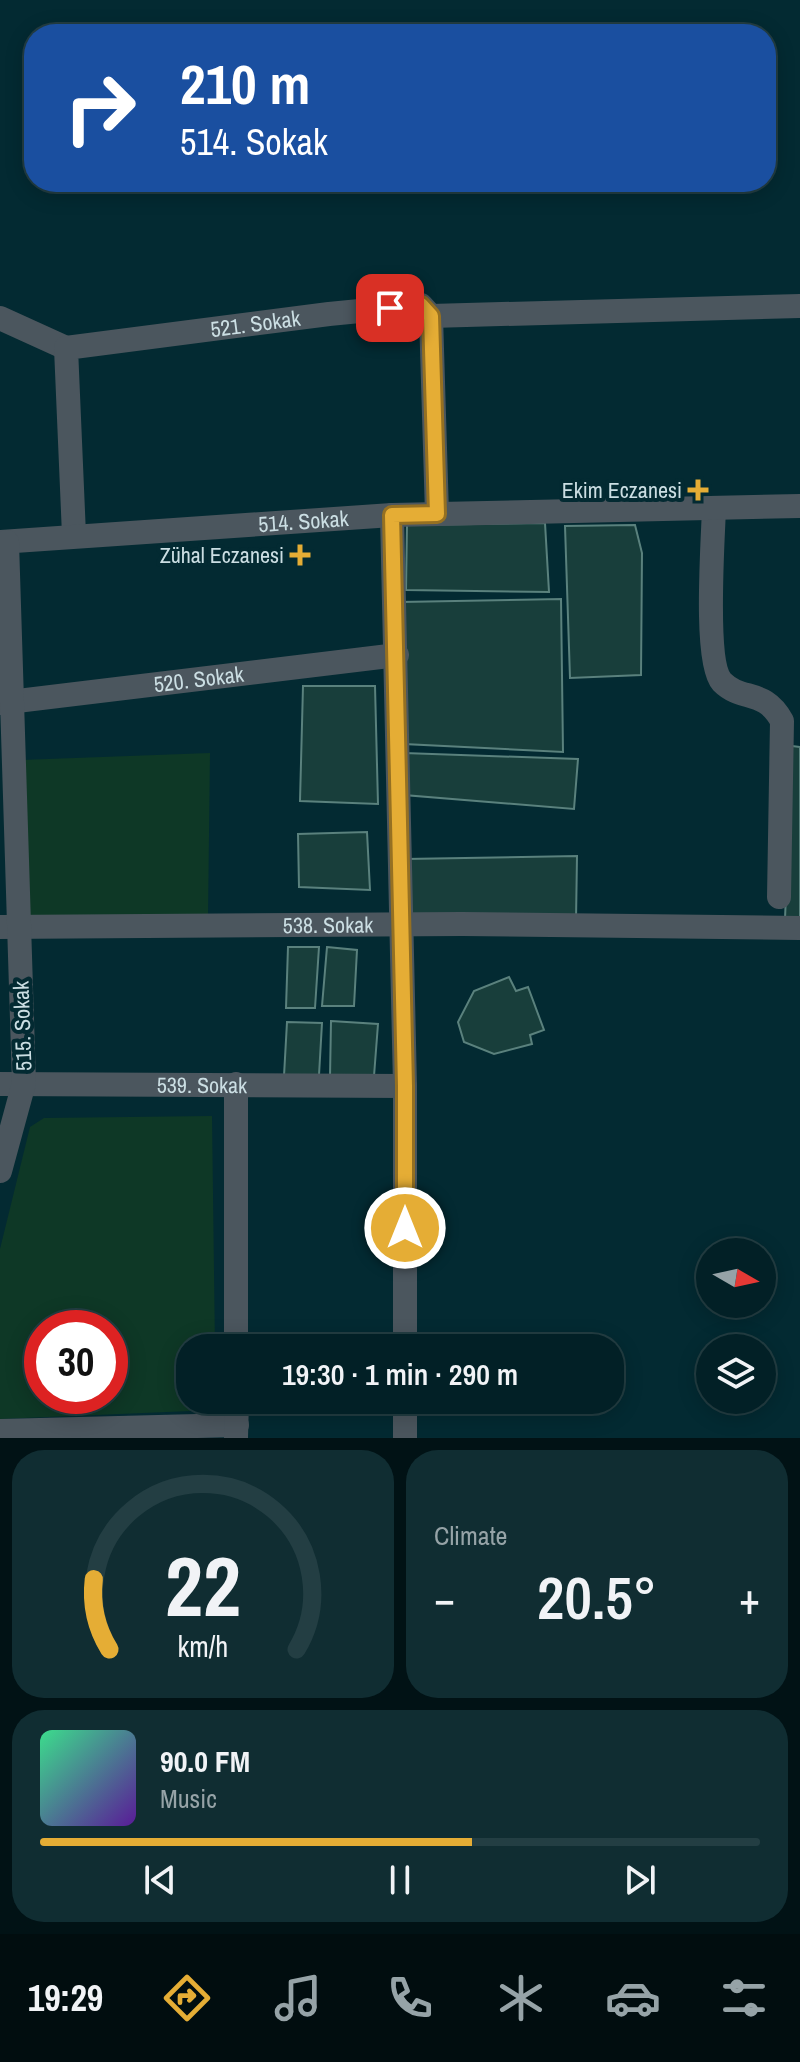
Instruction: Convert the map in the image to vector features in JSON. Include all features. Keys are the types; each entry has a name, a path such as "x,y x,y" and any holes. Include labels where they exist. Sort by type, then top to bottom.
{"street":[{"name":"521. Sokak","path":"66,348 421,305 431,316"},
{"path":"437,514 431,316 800,306"},
{"path":"0,318 66,348 74,535"},
{"name":"514. Sokak","path":"4,542 392,515 800,506"},
{"path":"714,508 712,657 720,680 737,692 757,696 777,711 782,721 779,897"},
{"path":"392,515 405,1086 405,1334"},
{"name":"515. Sokak","path":"0,1171 12,1083 4,542"},
{"name":"520. Sokak","path":"6,703 397,655"},
{"name":"538. Sokak","path":"9,927 462,924 800,928"},
{"name":"539. Sokak","path":"12,1083 405,1086"},
{"path":"236,1084 236,1334"},
{"path":"405,1414 405,1438"},
{"path":"0,1431 236,1432"}],"green space":[{"path":"210,753 208,917 23,921 21,760"},
{"path":"212,1116 215,1334 176,1334 176,1412 128,1414 128,1310 24,1310 24,1414 119,1414 0,1419 0,1249 30,1127 44,1118"}],"building":[{"path":"545,523 549,592 406,590 407,525"},
{"path":"635,525 642,553 641,675 570,678 565,526"},
{"path":"561,599 563,752 404,744 401,602"},
{"path":"303,686 375,686 378,804 300,801"},
{"path":"792,746 800,747 800,919 785,919"},
{"path":"404,753 578,759 574,809 404,795"},
{"path":"367,832 370,890 299,887 298,834"},
{"path":"577,856 576,920 405,921 405,859"},
{"path":"288,947 319,947 315,1008 286,1008"},
{"path":"327,947 357,950 354,1006 322,1006"},
{"path":"509,977 516,991 528,987 544,1030 530,1035 532,1044 494,1054 464,1042 458,1022 474,991"},
{"path":"331,1021 378,1024 374,1076 330,1077"},
{"path":"287,1022 322,1023 319,1075 284,1076"}],"place":[{"name":"Ekim Eczanesi","path":"698,490"},
{"name":"Zühal Eczanesi","path":"300,555"}],"route":[{"path":"390,308 421,305 431,316 437,514 392,515 405,1086 405,1228"}]}
